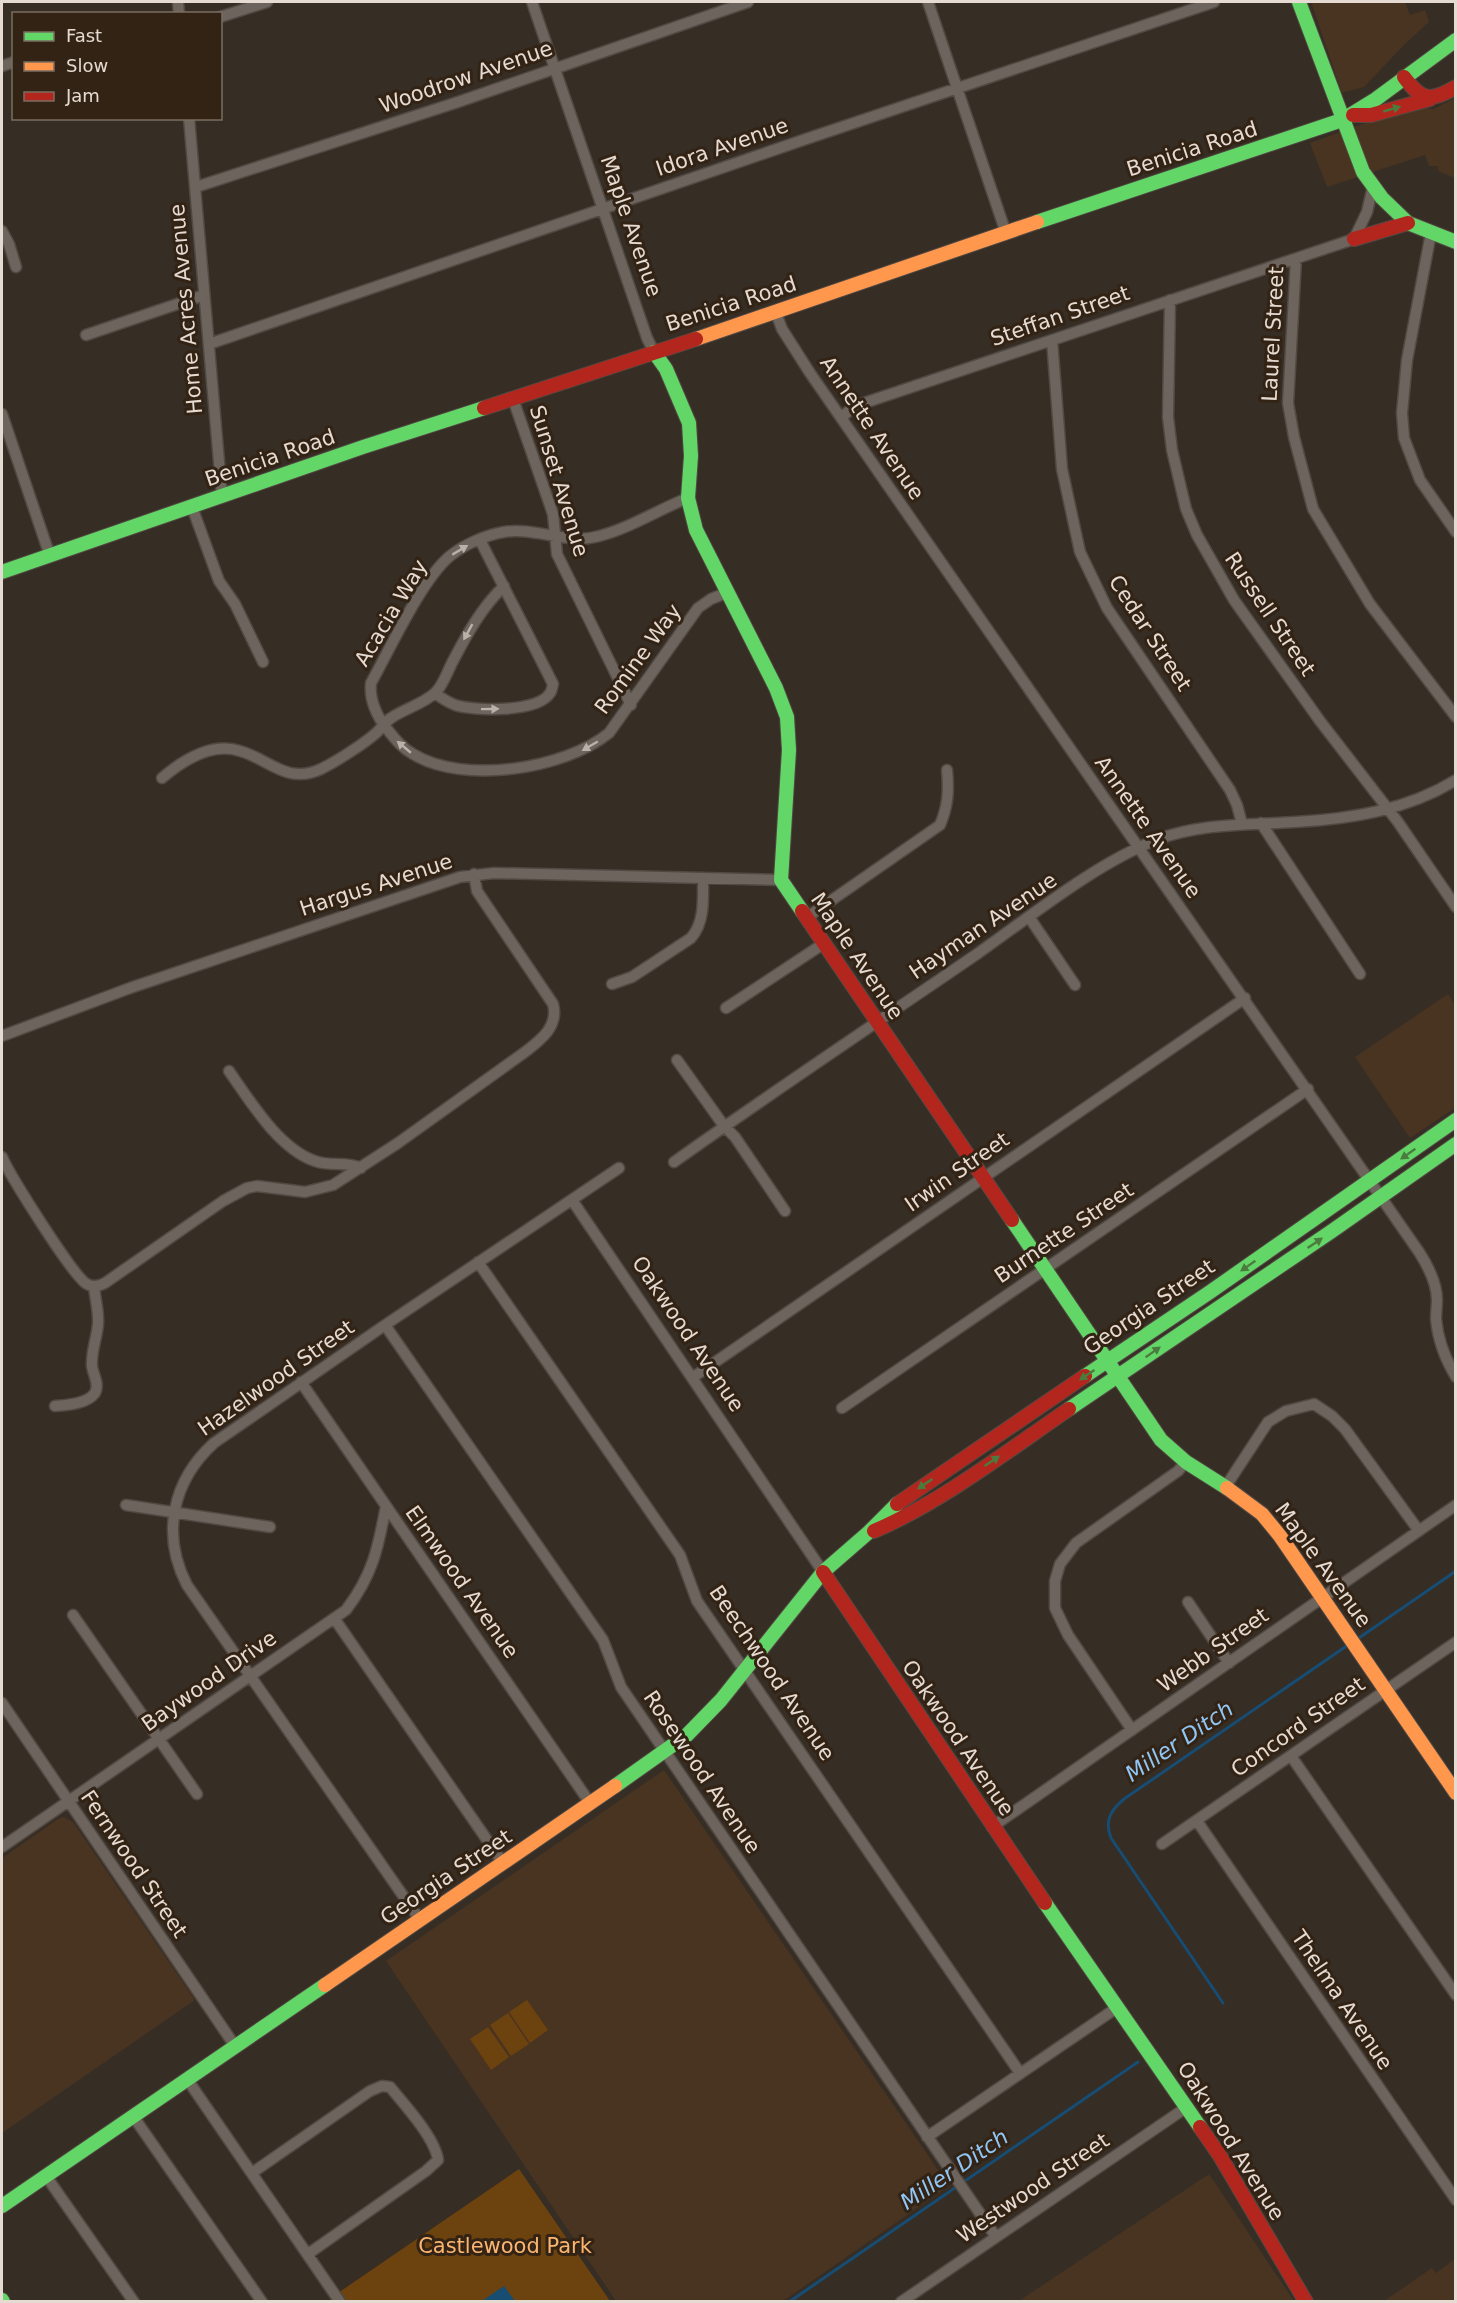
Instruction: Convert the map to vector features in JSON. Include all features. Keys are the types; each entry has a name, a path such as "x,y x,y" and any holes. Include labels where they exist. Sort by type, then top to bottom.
{"main road":[{"path":"1299,2 1348,117 1363,172 1394,211 1408,223 1455,242"},
{"name":"Benicia Road","path":"2,572 363,447 776,313 1348,117 1455,40"},
{"path":"1404,77 1415,91 1430,99"},
{"path":"1348,117 1371,115 1436,98 1455,87"},
{"path":"1354,240 1408,223"},
{"name":"Maple Avenue","path":"654,352 666,369 689,423 692,456 687,498 696,530 776,688 787,717 789,750 781,880 1161,1440 1186,1462 1226,1486 1262,1514 1280,1536 1455,1792"},
{"name":"Georgia Street","path":"2,2206 665,1752 704,1719 823,1572 900,1501 1108,1361 1455,1120"},
{"name":"Georgia Street","path":"869,1532 898,1521 972,1475 1381,1197 1455,1144"},
{"name":"Oakwood Avenue","path":"823,1572 992,1827 1220,2156 1306,2301"}],"street":[{"path":"222,16 267,2"},
{"name":"Maple Avenue","path":"532,2 647,338 654,352"},
{"name":"Woodrow Avenue","path":"196,187 748,2"},
{"path":"928,2 1006,233"},
{"name":"Idora Avenue","path":"209,344 806,138 1214,2"},
{"name":"Home Acres Avenue","path":"189,120 222,496"},
{"path":"1354,240 1367,212 1373,186"},
{"path":"2,231 9,244 16,267"},
{"path":"1431,232 1407,360 1402,413 1404,438 1420,480 1455,532"},
{"name":"Laurel Street","path":"1354,240 1296,259 1288,403 1294,437 1313,509 1370,604 1455,717"},
{"name":"Steffan Street","path":"841,418 851,409 864,403 1296,259"},
{"path":"86,335 204,295"},
{"name":"Russell Street","path":"1170,300 1168,417 1172,450 1186,509 1197,535 1234,600 1398,822 1455,907"},
{"name":"Annette Avenue","path":"776,313 782,329 841,418 1138,848 1308,1089 1430,1269 1437,1297 1436,1319 1440,1342 1444,1356 1455,1377"},
{"name":"Cedar Street","path":"1052,340 1062,469 1080,552 1107,608 1230,790 1238,805 1242,824"},
{"name":"Sunset Avenue","path":"513,399 553,514 557,554 631,705"},
{"path":"2,414 50,556"},
{"name":"Acacia Way","path":"383,724 370,695 371,683 434,573 450,556 480,540 506,532 593,538 687,498"},
{"path":"192,507 219,580 235,603 263,662"},
{"path":"435,693 456,705 480,709 508,708 534,703 550,694 553,684 480,540"},
{"path":"162,778 180,762 190,757 227,749 240,750 280,770 297,773 321,769 375,734 383,724 435,693 472,625 494,595 504,586"},
{"name":"Romine Way","path":"383,724 400,745 415,755 459,768 484,771 512,769 570,756 584,750 609,733 698,608 726,593"},
{"path":"806,918 940,825 947,808 949,793 947,770"},
{"name":"Hayman Avenue","path":"674,1162 1127,852 1160,839 1188,832 1242,824 1368,814 1405,805 1455,780"},
{"path":"1261,823 1360,974"},
{"path":"89,1284 105,1283 214,1207 247,1188 256,1186 305,1192 333,1185 361,1168 539,1041 552,1025 555,1012 553,1004 477,891 474,874"},
{"name":"Hargus Avenue","path":"2,1036 130,988 434,885 474,874 781,880"},
{"path":"612,984 632,977 697,932 702,914 703,878"},
{"path":"1029,917 1075,985"},
{"path":"726,1008 823,944"},
{"name":"Irwin Street","path":"692,1378 1245,998"},
{"path":"677,1060 724,1126 735,1137 785,1211"},
{"path":"229,1071 265,1122 290,1145 316,1162 351,1163 361,1168"},
{"name":"Burnette Street","path":"842,1408 1308,1089"},
{"path":"2,1157 32,1208 89,1284 98,1312 92,1350 92,1368 97,1387 94,1394 86,1400 67,1406 55,1406"},
{"name":"Hazelwood Street","path":"420,1920 187,1585 174,1552 172,1523 181,1485 201,1455 214,1443 384,1325 619,1168"},
{"name":"Oakwood Avenue","path":"572,1200 823,1572"},
{"name":"Beechwood Avenue","path":"478,1262 680,1555 697,1600 1020,2073"},
{"name":"Rosewood Avenue","path":"384,1325 603,1640 621,1687 996,2237"},
{"name":"Elmwood Avenue","path":"301,1382 590,1803"},
{"path":"1226,1486 1268,1422 1286,1412 1314,1404 1346,1429 1419,1531"},
{"path":"1132,1730 1068,1635 1055,1608 1055,1581 1060,1564 1076,1543 1178,1471 1186,1462"},
{"path":"126,1505 270,1527"},
{"name":"Baywood Drive","path":"2,1847 346,1610 369,1576 386,1506"},
{"name":"Webb Street","path":"992,1827 1455,1506"},
{"path":"1188,1602 1229,1663"},
{"path":"73,1615 197,1794"},
{"path":"334,1618 503,1863"},
{"name":"Concord Street","path":"1162,1844 1455,1642"},
{"name":"Fernwood Street","path":"4,1711 69,1802 235,2046"},
{"path":"1291,1756 1455,1995"},
{"name":"Thelma Avenue","path":"1197,1821 1455,2200"},
{"path":"927,2137 1118,2007"},
{"path":"187,2079 340,2301"},
{"path":"252,2173 370,2091 382,2086 390,2088 427,2136 437,2151 438,2160 418,2177 308,2254"},
{"name":"Westwood Street","path":"901,2301 1187,2107"},
{"path":"133,2116 262,2301"},
{"path":"46,2175 134,2301"}],"shaded area":[{"path":"1311,2 1405,2 1410,15 1425,10 1429,22 1364,87 1342,93"},
{"path":"1455,98 1455,178 1438,171 1438,166 1429,166 1425,155 1327,187 1310,143 1412,106 1434,109"},
{"path":"1448,994 1455,1005 1455,1108 1410,1138 1355,1057"},
{"path":"664,1770 949,2186 783,2301 616,2301 386,1961"},
{"path":"64,1817 73,1822 195,2000 2,2133 2,1858"},
{"path":"1209,2174 1294,2301 1019,2301"},
{"path":"1455,2259 1455,2301 1384,2301 1432,2268 1436,2273"}],"green space":[{"path":"527,2000 548,2030 530,2043 509,2012"},
{"path":"508,2013 529,2044 511,2056 490,2025"},
{"path":"488,2027 509,2057 491,2070 470,2039"},
{"name":"Castlewood Park","path":"519,2169 610,2301 340,2302 335,2295"}],"water":[{"path":"504,2286 515,2301 482,2301"}],"waterway":[{"name":"Miller Ditch","path":"1356,1640 1456,1571"},
{"name":"Miller Ditch","path":"1223,2003 1111,1838 1108,1826 1110,1816 1124,1799 1348,1645"},
{"name":"Miller Ditch","path":"789,2302 1138,2062"}],"traffic: fast":[{"path":"1299,2 1363,172 1382,198 1408,223 1456,242"},
{"path":"1037,222 1342,120 1376,99 1456,40"},
{"path":"654,352 666,369 689,423 691,456 688,498 696,530 776,688 787,717 789,750 781,880 802,911"},
{"path":"2,572 363,447 484,408"},
{"path":"1085,1376 1210,1292 1456,1120"},
{"path":"1069,1409 1456,1144"},
{"path":"1012,1220 1161,1440 1186,1462 1227,1488"},
{"path":"615,1786 687,1735 721,1700 823,1572 897,1504"},
{"path":"1045,1903 1200,2127"},
{"path":"2,2206 325,1985"}],"traffic: slow":[{"path":"696,339 1037,222"},
{"path":"1227,1488 1262,1514 1280,1536 1456,1793"},
{"path":"325,1985 615,1786"}],"traffic: jam":[{"path":"1404,77 1416,91 1427,97 1439,95 1456,87"},
{"path":"1353,115 1371,115 1430,99"},
{"path":"1354,239 1408,223"},
{"path":"484,408 696,339"},
{"path":"802,911 1012,1220"},
{"path":"897,1504 1085,1376"},
{"path":"874,1531 949,1491 1069,1409"},
{"path":"823,1572 1045,1903"},
{"path":"1200,2127 1220,2156 1306,2302"}]}
